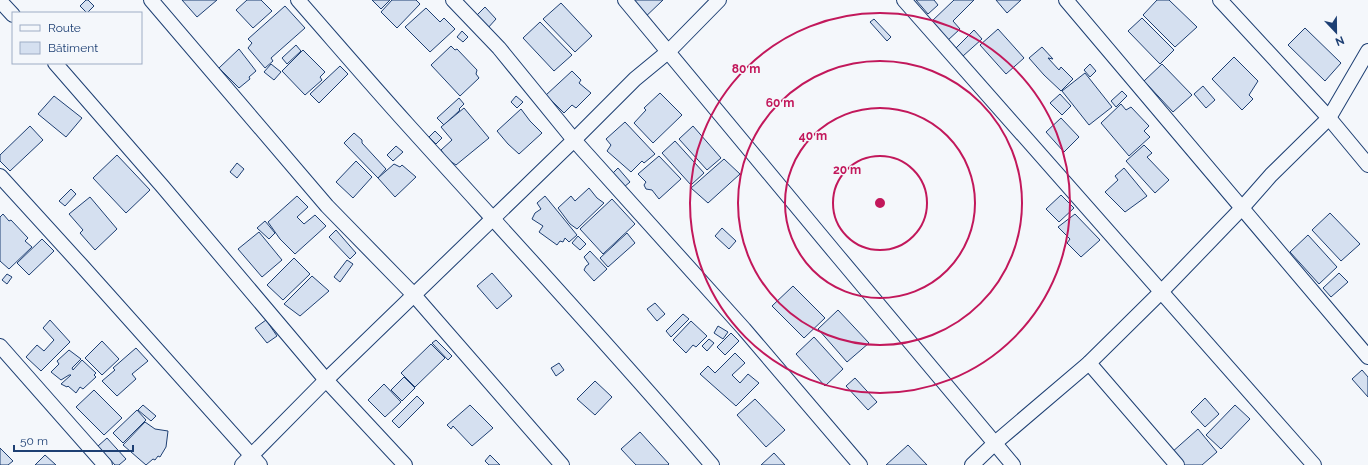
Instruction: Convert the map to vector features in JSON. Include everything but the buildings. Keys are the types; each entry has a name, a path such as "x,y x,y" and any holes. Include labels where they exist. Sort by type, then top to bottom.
{"street":[{"path":"0,0 12,14"},
{"path":"151,0 328,206 414,295 562,465"},
{"path":"298,0 407,124 494,218 712,465"},
{"path":"453,0 499,48 574,140 744,329 860,465"},
{"path":"625,0 1013,465"},
{"path":"0,176 82,266 251,462 326,380 635,79 669,51 719,0"},
{"path":"904,0 1314,465"},
{"path":"1066,0 1368,357"},
{"path":"1220,0 1329,118 1368,165"},
{"path":"972,465 995,443 1089,363 1161,292 1242,208 1271,175 1329,118 1368,51"},
{"path":"56,64 163,187 326,380 405,465"},
{"path":"0,346 105,465"},
{"path":"1089,363 1177,465"}]}
